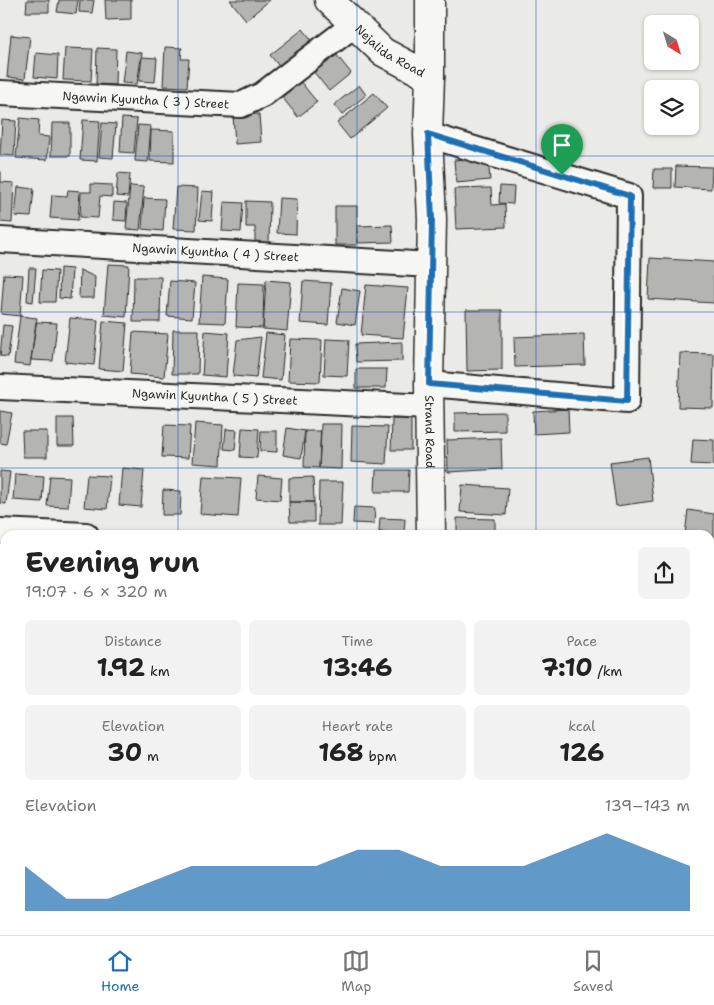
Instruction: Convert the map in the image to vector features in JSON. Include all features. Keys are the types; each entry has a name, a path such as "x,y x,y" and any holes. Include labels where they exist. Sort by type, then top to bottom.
{"main road":[{"name":"Nejalida Road","path":"329,0 383,52 430,77"},
{"name":"Strand Road","path":"430,0 428,134 432,219 429,395 431,530"}],"street":[{"name":"Ngawin Kyuntha ( 3 ) Street","path":"0,93 241,105 262,95 355,24"},
{"name":"Ngawin Kyuntha ( 5 ) Street","path":"0,387 429,395 627,401 630,196 428,134"},
{"name":"Ngawin Kyuntha ( 4 ) Street","path":"0,240 431,265"}],"building":[{"path":"27,0 49,0 49,12 26,12"},
{"path":"59,0 78,0 76,14 57,12"},
{"path":"80,0 94,0 92,13 79,12"},
{"path":"105,0 131,0 131,19 106,20"},
{"path":"230,0 270,0 246,20"},
{"path":"303,29 315,44 282,70 270,55"},
{"path":"11,35 30,37 25,79 7,77"},
{"path":"165,47 182,48 181,59 189,59 187,87 163,86"},
{"path":"65,48 93,49 91,81 63,80"},
{"path":"97,48 116,49 115,85 96,84"},
{"path":"126,51 142,53 137,84 122,83"},
{"path":"36,53 58,55 57,79 34,77"},
{"path":"335,53 351,73 329,91 313,71"},
{"path":"142,57 157,58 155,82 139,81"},
{"path":"300,81 317,102 298,117 282,97"},
{"path":"359,85 366,95 342,115 334,105"},
{"path":"374,93 387,108 350,139 337,123"},
{"path":"259,114 261,142 235,144 233,115"},
{"path":"20,118 39,120 38,136 49,137 47,160 16,158"},
{"path":"122,118 137,119 134,153 120,152"},
{"path":"2,120 16,121 14,156 0,155"},
{"path":"83,120 100,121 97,161 80,160"},
{"path":"52,123 70,123 70,156 51,156"},
{"path":"102,123 116,124 113,158 99,157"},
{"path":"138,125 151,126 148,162 135,161"},
{"path":"151,130 174,131 174,162 150,161"},
{"path":"488,157 490,180 456,183 454,160"},
{"path":"676,166 712,167 711,189 675,187"},
{"path":"654,169 672,169 672,188 653,188"},
{"path":"0,171 1,182 14,183 12,223 0,222"},
{"path":"118,173 130,174 128,197 116,196"},
{"path":"91,184 112,185 112,197 100,196 98,218 80,217 81,192 91,192"},
{"path":"130,186 144,187 140,230 126,229"},
{"path":"500,186 514,187 513,204 499,203"},
{"path":"18,187 34,189 31,217 15,216"},
{"path":"176,187 198,188 196,230 173,229"},
{"path":"491,188 492,205 505,204 506,227 456,229 454,189"},
{"path":"68,190 80,191 78,220 50,218 52,195 67,196"},
{"path":"202,191 214,192 212,221 199,220"},
{"path":"144,198 165,199 163,231 142,229"},
{"path":"279,198 297,199 296,234 277,233"},
{"path":"246,201 270,202 269,243 255,243 255,227 246,227"},
{"path":"114,202 127,203 126,221 113,220"},
{"path":"224,202 243,203 241,232 222,231"},
{"path":"335,206 357,206 357,245 335,245"},
{"path":"392,225 393,242 358,243 357,226"},
{"path":"650,258 714,262 714,303 648,299"},
{"path":"108,264 129,265 126,317 104,315"},
{"path":"29,268 36,268 33,302 27,301"},
{"path":"60,268 72,269 70,299 59,298"},
{"path":"42,270 57,271 55,302 40,302"},
{"path":"80,270 95,277 94,298 79,298"},
{"path":"4,274 23,275 20,316 1,314"},
{"path":"134,277 161,277 160,322 133,322"},
{"path":"202,277 228,279 225,323 199,322"},
{"path":"266,280 291,282 287,331 263,329"},
{"path":"170,281 195,283 192,318 167,316"},
{"path":"303,281 331,283 328,325 300,323"},
{"path":"238,283 264,284 263,328 236,327"},
{"path":"366,285 408,288 403,338 361,335"},
{"path":"342,288 360,291 355,325 337,322"},
{"path":"466,310 502,310 502,370 467,371"},
{"path":"20,316 37,318 30,366 14,364"},
{"path":"70,318 98,320 94,365 65,362"},
{"path":"103,321 127,323 123,371 99,369"},
{"path":"36,322 57,323 53,361 31,360"},
{"path":"3,325 12,326 8,357 0,356"},
{"path":"173,330 199,330 198,374 172,374"},
{"path":"205,331 229,333 226,377 202,375"},
{"path":"133,332 168,334 164,377 130,374"},
{"path":"266,333 285,335 281,380 261,378"},
{"path":"584,334 585,365 515,367 514,337"},
{"path":"261,337 256,378 233,376 237,340"},
{"path":"290,339 322,340 320,382 288,381"},
{"path":"326,339 349,340 347,376 324,375"},
{"path":"402,342 402,361 356,362 355,344"},
{"path":"680,353 714,354 713,408 678,407"},
{"path":"356,369 387,369 386,388 356,388"},
{"path":"568,409 569,432 534,434 533,411"},
{"path":"0,411 12,413 6,444 0,443"},
{"path":"505,412 505,431 455,432 455,413"},
{"path":"57,418 73,418 74,446 57,446"},
{"path":"392,419 411,419 411,450 391,450"},
{"path":"195,423 223,425 221,465 192,463"},
{"path":"321,424 342,424 341,469 319,468"},
{"path":"164,425 190,426 188,458 162,457"},
{"path":"352,426 388,427 386,464 351,462"},
{"path":"242,428 259,429 257,458 240,457"},
{"path":"287,428 305,431 301,458 283,455"},
{"path":"226,429 237,430 235,450 224,449"},
{"path":"22,431 47,431 47,457 23,457"},
{"path":"261,431 277,431 277,452 260,451"},
{"path":"305,431 321,431 319,468 304,467"},
{"path":"501,438 502,469 448,472 447,440"},
{"path":"693,439 714,440 714,465 691,464"},
{"path":"648,457 653,501 616,506 610,462"},
{"path":"122,468 144,470 141,507 119,505"},
{"path":"376,470 409,470 408,492 375,492"},
{"path":"0,471 10,472 6,504 0,503"},
{"path":"15,474 44,476 42,502 13,500"},
{"path":"87,475 110,476 107,509 84,507"},
{"path":"50,476 70,477 68,507 47,506"},
{"path":"203,476 241,478 238,517 200,514"},
{"path":"258,476 282,478 280,500 256,498"},
{"path":"313,477 314,502 289,502 289,478"},
{"path":"319,482 343,482 341,525 318,525"},
{"path":"462,485 508,488 506,515 460,512"},
{"path":"163,490 181,491 180,515 162,515"},
{"path":"289,502 314,502 314,522 290,522"},
{"path":"354,507 375,508 374,524 353,523"},
{"path":"688,510 714,514 714,530 686,530"},
{"path":"380,518 405,519 404,530 379,530"},
{"path":"457,518 495,519 495,530 457,530"}],"route":[{"path":"428,134 562,175 630,196 627,401 429,384 432,219 428,134"}]}
